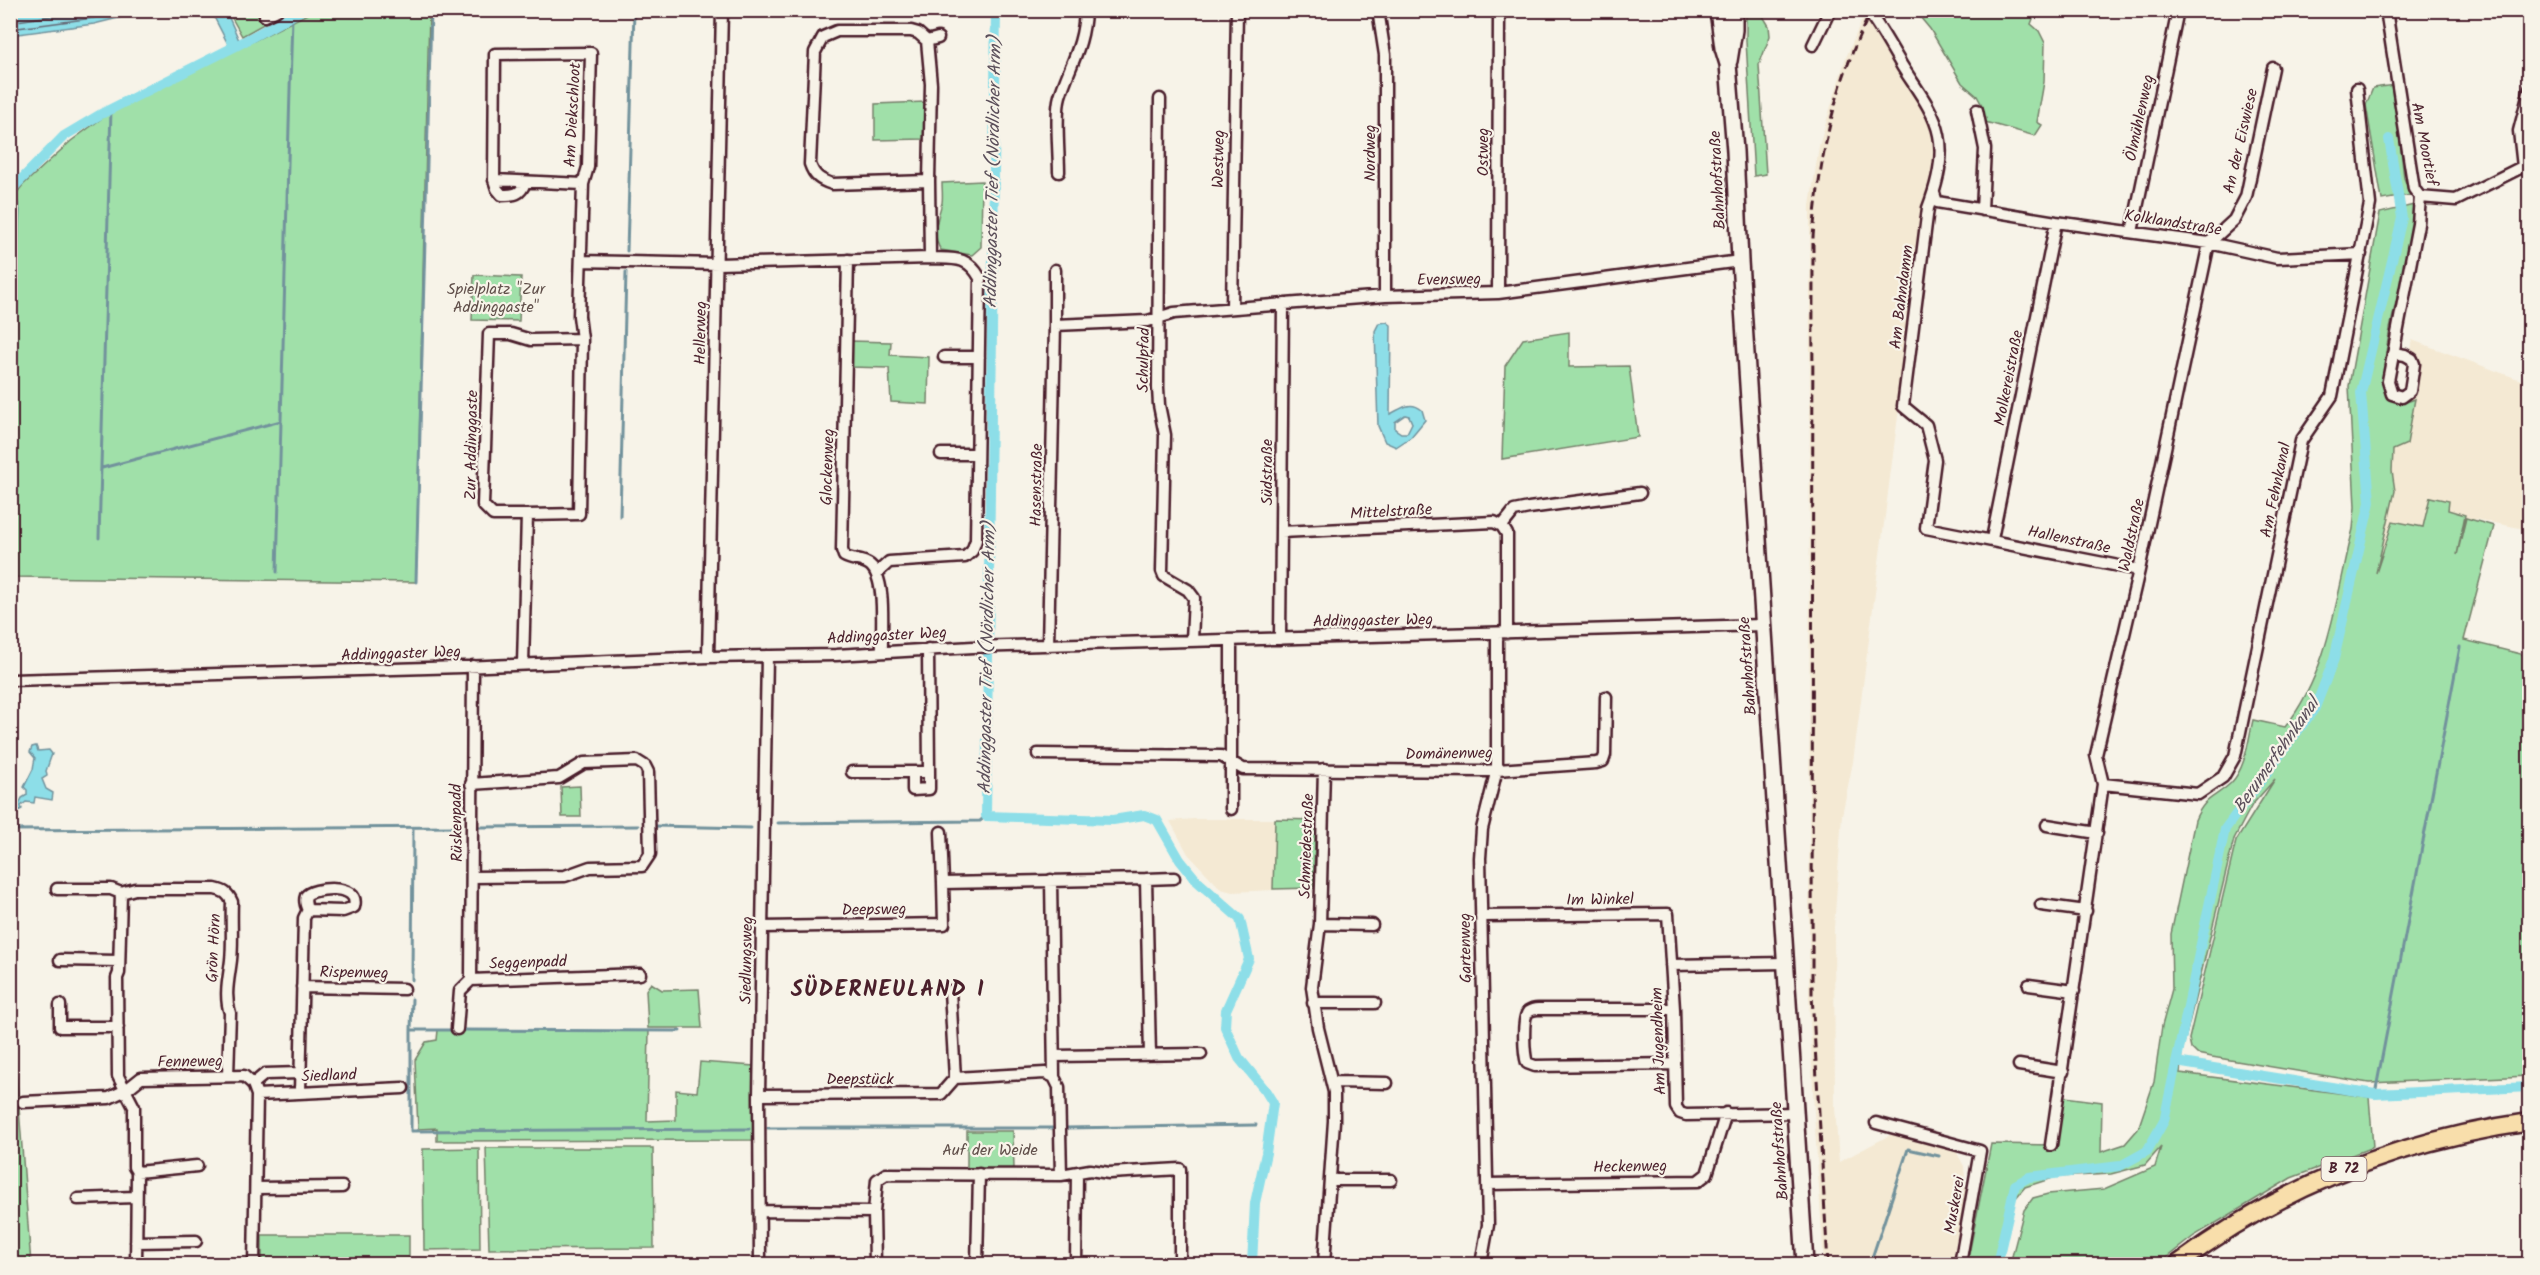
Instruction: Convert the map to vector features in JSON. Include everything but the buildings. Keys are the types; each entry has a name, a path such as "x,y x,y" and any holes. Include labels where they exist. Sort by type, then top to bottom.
{"main road":[{"name":"Bahnhofstraße","path":"1718,10 1723,48 1728,64 1735,151 1740,261 1804,1264"},
{"name":"Bahnhofstraße","path":"1728,64 1734,30 1734,10"},
{"name":"B 72","path":"2178,1264 2242,1220 2294,1192 2345,1169 2433,1139 2529,1122"}],"street":[{"path":"265,16 277,10"},
{"name":"Hellerweg","path":"708,657 722,10"},
{"path":"1059,172 1059,98 1074,65 1082,38 1085,10"},
{"name":"Westweg","path":"1232,308 1237,10"},
{"name":"Nordweg","path":"1378,10 1385,55 1385,296"},
{"name":"Ostweg","path":"1498,294 1499,10"},
{"path":"1813,45 1830,10"},
{"name":"Am Bahndamm","path":"1867,10 1934,118 1940,137 1940,157 1934,193 1928,208 1903,406 1926,425 1935,460 1926,528 1992,539"},
{"name":"Ölmühlenweg","path":"2132,232 2178,10"},
{"name":"Am Moortief","path":"2386,10 2414,189 2420,197 2418,224 2393,352"},
{"path":"929,181 832,184 822,181 813,173 810,164 815,52 823,37 837,31 911,31 932,40 930,258"},
{"name":"Am Diekschloot","path":"527,515 579,514 582,334 579,316 583,184 588,167 591,53 495,54 494,180 583,184"},
{"name":"An der Eiswiese","path":"2209,243 2234,220 2246,197 2273,68"},
{"name":"Am Fehnkanal","path":"2103,784 2198,795 2223,777 2235,756 2301,441 2332,396 2361,254 2370,204 2357,89"},
{"path":"2420,197 2456,200 2526,165 2519,131 2529,89"},
{"name":"Schulpfad","path":"1160,99 1158,405 1165,435 1162,571 1164,576 1188,590 1194,598 1192,640"},
{"path":"1977,110 1985,149 1982,210"},
{"name":"Kolklandstraße","path":"1934,193 1938,202 2056,222 2209,243 2277,258 2361,254"},
{"name":"Molkereistraße","path":"1992,539 2056,222"},
{"name":"Waldstraße","path":"2051,1145 2103,784 2096,755 2139,570 2209,243"},
{"path":"581,261 718,264 930,258 962,260 974,267 980,278 975,540 972,551 965,557 889,562 877,573 880,579 882,651"},
{"name":"Glockenweg","path":"848,260 842,550 844,556 864,561 877,573"},
{"name":"Evensweg","path":"1159,318 1174,313 1385,296 1498,294 1740,261"},
{"name":"Hasenstraße","path":"1048,646 1055,325 1054,270"},
{"name":"Südstraße","path":"1280,639 1283,305"},
{"path":"1055,325 1148,321 1159,318"},
{"name":"Zur Addinggaste","path":"527,515 493,515 483,505 489,334 510,334 531,340 582,334"},
{"path":"944,357 979,357"},
{"path":"941,454 977,454"},
{"path":"1502,633 1506,534 1502,526 1514,512 1641,493"},
{"path":"523,664 527,515"},
{"name":"Mittelstraße","path":"1281,532 1494,522 1502,526"},
{"name":"Hallenstraße","path":"1992,539 2139,570"},
{"name":"Addinggaster Weg","path":"11,680 767,656 998,646 1763,625"},
{"name":"Gartenweg","path":"1481,1264 1488,1225 1480,858 1482,828 1497,769 1502,633"},
{"path":"1231,640 1231,809"},
{"path":"913,772 913,790 929,789 928,649"},
{"name":"Siedlungsweg","path":"760,1264 759,1095 767,656"},
{"name":"Rüskenpadd","path":"471,980 473,666"},
{"name":"Domänenweg","path":"1038,754 1221,756 1243,769 1483,771 1596,763 1603,761 1605,755 1606,697"},
{"path":"471,784 559,778 584,763 637,761 645,766 648,772 650,844 650,854 642,866 590,867 565,876 473,877"},
{"name":"Schmiedestraße","path":"1324,769 1320,924 1313,977 1313,1003 1332,1082 1334,1121 1324,1264"},
{"path":"852,772 929,772"},
{"path":"2047,825 2097,833"},
{"name":"Deepsweg","path":"763,927 944,924 940,832"},
{"path":"943,883 1174,878"},
{"path":"1146,879 1150,1055"},
{"path":"1051,880 1054,1077 1059,1087 1061,1175"},
{"name":"Grön Hörn","path":"57,889 111,890 122,893 135,889 215,889 227,893 232,902 231,961 228,973 227,1004 230,1013 228,1076"},
{"path":"122,893 117,978 118,1076 134,1107 134,1167 137,1172 136,1264"},
{"path":"2041,905 2086,911"},
{"name":"Rispenweg","path":"300,1092 304,918 308,910"},
{"name":"Im Winkel","path":"1480,916 1668,914 1671,965"},
{"path":"1320,924 1372,924"},
{"path":"60,960 119,961"},
{"name":"Am Jugendheim","path":"1785,963 1671,965 1676,1107 1686,1116 1726,1113 1796,1113"},
{"name":"Seggenpadd","path":"457,1029 460,991 471,980 640,974"},
{"path":"2029,985 2074,991"},
{"name":"Rispenweg","path":"302,987 404,989"},
{"path":"950,991 955,1077 1045,1073 1054,1077"},
{"path":"1313,1003 1375,1003"},
{"path":"60,1005 60,1026 118,1027"},
{"path":"1674,1009 1530,1010 1526,1014 1524,1035 1527,1063 1535,1066 1675,1064"},
{"path":"1054,1056 1201,1054"},
{"path":"2019,1065 2063,1072"},
{"name":"Siedland","path":"253,1083 265,1074 300,1073"},
{"name":"Fenneweg","path":"23,1102 109,1098 126,1090 141,1078 244,1076 253,1083"},
{"name":"Deepstück","path":"759,1095 941,1094 955,1077"},
{"path":"1332,1082 1387,1083"},
{"path":"253,1083 256,1095 254,1264"},
{"name":"Siedland","path":"256,1095 403,1088"},
{"name":"Heckenweg","path":"1486,1184 1698,1181 1707,1174 1726,1113"},
{"name":"Muskerei","path":"1876,1124 1980,1151 1960,1264"},
{"path":"137,1172 197,1166"},
{"path":"874,1264 874,1212 877,1180 886,1174 1061,1175 1090,1170 1109,1173 1180,1169 1180,1264"},
{"path":"977,1264 979,1174"},
{"path":"1076,1264 1077,1174"},
{"path":"1330,1180 1391,1180"},
{"path":"256,1188 342,1187"},
{"path":"78,1199 135,1197"},
{"path":"761,1211 874,1212"},
{"path":"136,1242 196,1241"}],"shaded area":[{"path":"1883,10 1873,30 1920,99 1931,122 1935,141 1934,168 1924,216 1853,762 1842,815 1834,928 1835,1108 1839,1162 1892,1134 1956,1151 1964,1166 1966,1193 1952,1264 1824,1264 1814,1112 1809,998 1810,206 1819,146 1845,60 1866,11"},
{"path":"2412,340 2529,383 2529,530 2475,519 2455,631 2359,605"},
{"path":"1275,819 1273,890 1232,892 1221,889 1188,854 1170,821"}],"green space":[{"path":"228,11 287,11 242,36"},
{"path":"313,11 429,11 416,582 11,577 11,200 23,185 71,141 105,116"},
{"path":"1746,11 1760,11 1769,26 1770,36 1759,65 1766,174 1754,176 1746,41"},
{"path":"1915,11 2036,11 2031,24 2039,31 2045,43 2044,82 2037,122 2042,125 2035,136 1985,122 1983,107 1977,96 1962,83 1930,29"},
{"path":"2394,85 2404,178 2411,195 2382,200 2366,105 2373,88"},
{"path":"925,102 925,139 875,140 875,104"},
{"path":"982,181 981,247 972,255 941,250 936,233 942,203 942,183"},
{"path":"2414,205 2410,244 2388,339 2384,381 2389,398 2395,402 2415,399 2407,444 2393,450 2392,471 2395,491 2376,573 2393,521 2423,527 2430,497 2449,501 2448,510 2465,515 2457,555 2466,518 2494,526 2464,640 2529,656 2529,1076 2369,1083 2212,1057 2197,1054 2191,1048 2189,1039 2236,841 2275,779 2252,805 2234,839 2182,1052 2180,1073 2369,1097 2373,1147 2291,1178 2194,1236 2158,1264 2010,1264 2024,1210 2033,1198 2048,1194 2104,1189 2155,1167 2161,1147 2145,1165 2111,1174 2056,1177 2025,1187 2015,1199 2000,1264 1967,1264 1991,1144 2051,1145 2058,1096 2102,1102 2101,1152 2125,1144 2138,1129 2154,1082 2162,1026 2172,989 2171,934 2195,820 2202,806 2236,777 2246,754 2253,720 2285,727 2312,682 2329,633 2353,529 2355,507 2349,386 2380,213"},
{"name":"Spielplatz \"Zur Addinggaste\"","path":"474,275 521,277 519,321 472,320"},
{"path":"1569,332 1569,367 1629,366 1638,437 1502,459 1505,366 1523,339"},
{"path":"850,341 891,342 890,355 929,357 928,404 891,402 889,368 850,367"},
{"path":"580,786 581,817 562,817 561,787"},
{"path":"1275,819 1316,820 1313,888 1273,889"},
{"path":"651,983 662,990 699,989 702,1028 648,1028 646,990"},
{"path":"10,991 31,1264 11,1264"},
{"path":"438,1030 649,1031 647,1121 676,1120 676,1090 697,1092 700,1062 754,1066 754,1140 437,1141 437,1128 418,1129 415,1060 426,1042 437,1040"},
{"name":"Auf der Weide","path":"967,1131 1013,1131 1014,1169 967,1169"},
{"path":"479,1148 480,1249 424,1250 423,1149"},
{"path":"486,1148 653,1148 654,1248 489,1249"},
{"path":"262,1235 409,1235 409,1264 262,1264"}],"water":[{"path":"10,11 147,11 94,24 11,35"},
{"path":"211,11 226,11 242,47 232,52"},
{"path":"1387,322 1391,325 1390,414 1406,406 1413,406 1422,410 1425,420 1411,437 1396,447 1385,442 1378,426 1375,331 1379,323","holes":["1405,415 1409,416 1412,423 1407,433 1401,433 1395,429 1395,422"]},
{"path":"36,746 38,751 49,750 52,754 46,771 47,776 42,779 46,789 53,793 52,800 35,797 34,803 26,802 21,806 22,809 15,813 22,798 27,795 24,787 33,769 35,758 30,752 32,747"}],"waterway":[{"name":"Addinggaster Tief (Nördlicher Arm)","path":"231,41 234,47 302,10"},
{"path":"416,582 431,10"},
{"path":"627,251 634,10"},
{"name":"Addinggaster Tief (Nördlicher Arm)","path":"996,10 986,816 1113,820 1144,815 1157,820 1180,860 1197,881 1240,919 1249,959 1226,1010 1225,1027 1239,1058 1273,1103 1266,1153 1255,1203 1252,1264"},
{"path":"102,468 281,421 292,16"},
{"path":"10,191 64,136 101,114 234,47"},
{"path":"99,538 111,109"},
{"name":"Berumerfehnkanal","path":"1997,1264 2015,1185 2029,1177 2120,1166 2147,1151 2164,1121 2225,829 2315,708 2334,659 2370,502 2361,393 2402,218 2389,139"},
{"path":"10,435 19,210 13,188"},
{"path":"620,516 626,272"},
{"path":"277,572 281,421"},
{"path":"2375,1094 2460,647"},
{"path":"778,823 980,821 986,816"},
{"path":"479,827 638,826"},
{"path":"654,826 751,828"},
{"path":"10,830 460,827"},
{"path":"412,980 413,829"},
{"path":"412,999 411,1030 454,1030"},
{"path":"411,1030 411,1131 749,1129"},
{"path":"460,1030 680,1031"},
{"path":"2176,1062 2375,1094 2530,1087"},
{"path":"1065,1128 1256,1125"},
{"path":"768,1128 1054,1128"},
{"path":"1870,1264 1908,1149 1939,1156"}],"railway":[{"path":"1828,1264 1812,995 1813,237 1820,178 1831,120 1848,64 1872,10"}],"district":[{"name":"SÜDERNEULAND I","path":"888,990"}]}
